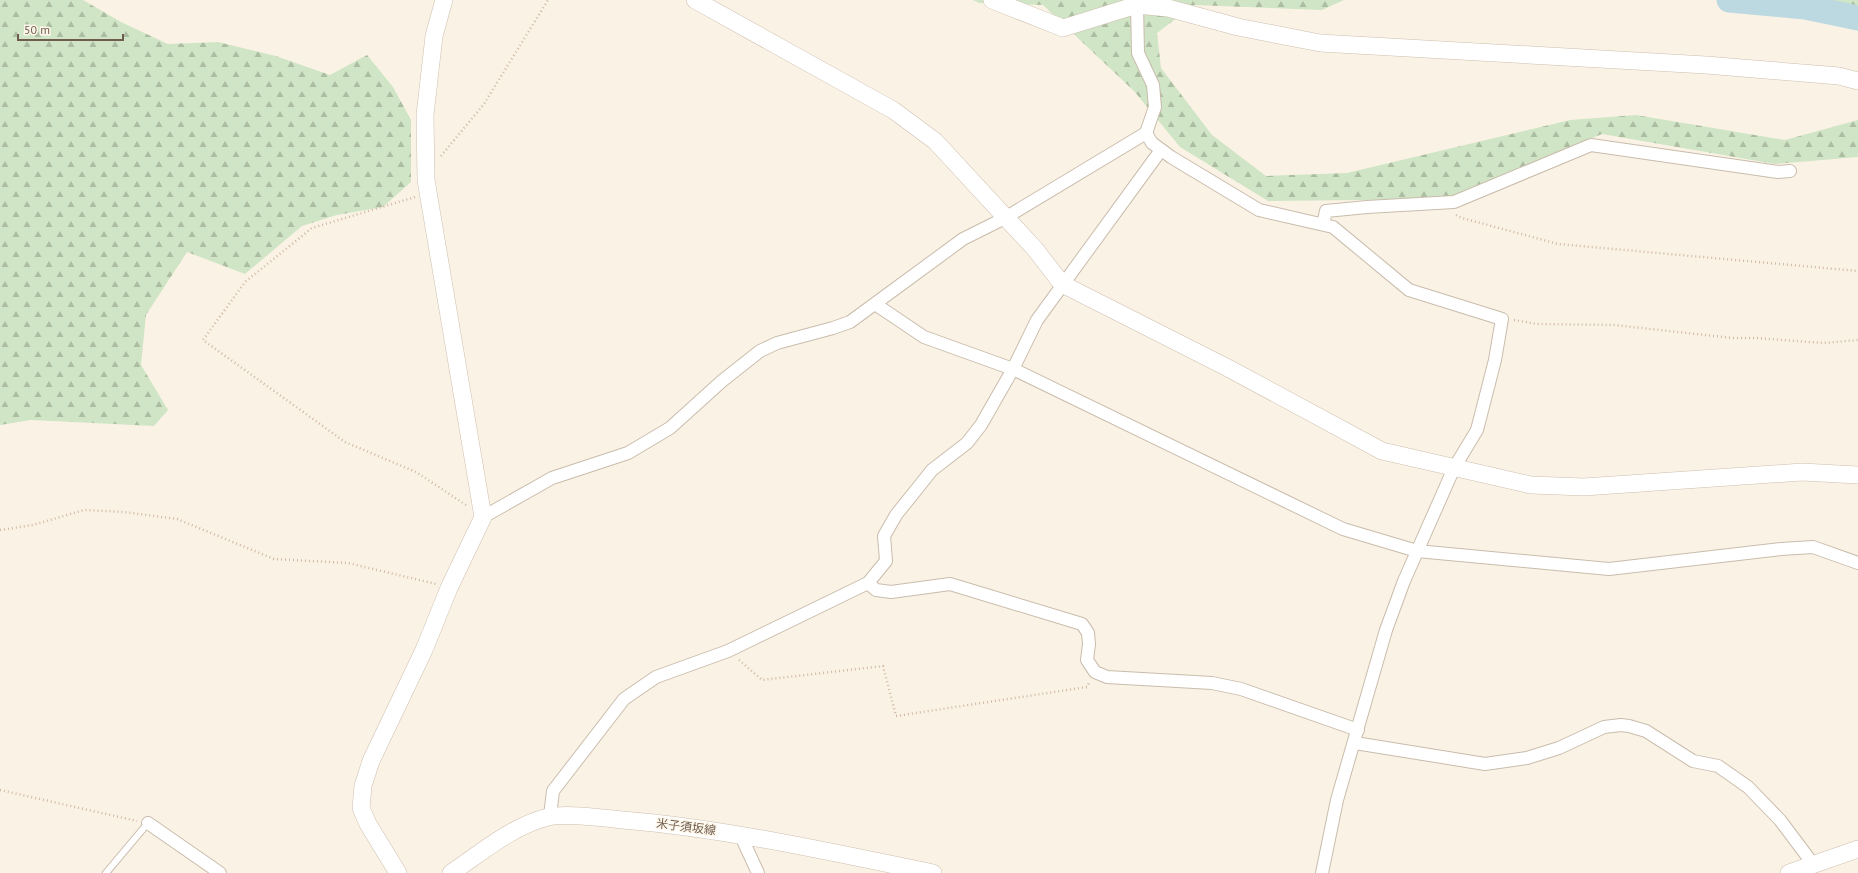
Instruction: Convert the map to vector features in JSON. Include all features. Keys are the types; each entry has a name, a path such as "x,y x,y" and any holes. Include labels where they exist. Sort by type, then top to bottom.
{"street":[{"path":"444,0 434,36 425,115 426,174 483,517"},
{"path":"695,0 893,110 935,141 1035,249 1062,284 1228,368 1382,451 1531,485 1584,487 1802,472 1858,475"},
{"path":"992,0 1063,28 1137,5 1168,8 1238,27 1320,43 1706,65 1838,76 1858,81"},
{"path":"398,873 368,824 361,808 363,786 372,761 424,650 449,588 483,517 552,478 628,453 670,428 722,381 760,351 777,344 850,322 963,239 1005,218 1146,133 1155,107 1153,85 1138,53 1137,5"},
{"path":"1146,133 1152,143 1162,150 1259,210 1334,227 1409,290 1502,319 1495,360 1477,430 1454,468 1404,581 1386,630 1355,743 1337,800 1322,873"},
{"path":"1323,224 1326,211 1454,202 1591,145 1778,172 1790,171"},
{"path":"550,816 553,791 624,699 656,677 728,651 868,583 886,560 884,536 896,515 932,470 967,442 982,425 1014,369 1037,320 1162,150"},
{"path":"874,304 924,337 1014,369 1343,529 1417,551 1609,569 1781,548 1813,547 1858,563"},
{"path":"868,583 876,590 891,592 950,584 1082,624 1088,633 1089,644 1087,660 1095,672 1107,677 1212,683 1241,689 1358,730"},
{"path":"1355,743 1486,764 1527,758 1559,748 1604,727 1621,725 1629,726 1646,731 1693,762 1718,766 1748,787 1780,820 1813,864"},
{"name":"米子須坂線","path":"452,873 518,828 550,816 585,817 661,823 740,834 933,873"},
{"path":"148,823 220,873"},
{"path":"740,834 758,873"},
{"path":"1788,873 1858,848"}],"lane":[{"path":"106,873 148,823"}],"path":[{"path":"426,174 484,104 548,0"},
{"path":"428,193 312,228 245,282 203,340 345,442 416,472 483,517"},
{"path":"1436,204 1462,218 1558,244 1858,271"},
{"path":"1502,319 1537,324 1614,325 1733,338 1756,338 1822,343 1858,340"},
{"path":"0,530 32,525 84,510 124,512 177,519 274,559 348,563 412,577 449,588"},
{"path":"728,651 762,680 883,666 896,716 1087,687 1095,672"},
{"path":"0,790 148,823"}],"green space":[{"path":"0,0 83,0 121,22 168,44 218,42 276,56 330,75 367,55 393,87 411,120 411,182 383,207 337,215 302,226 245,274 187,252 146,315 141,365 168,410 154,426 31,420 0,425"},
{"path":"973,0 1344,0 1322,10 1194,5 1157,33 1161,68 1212,135 1266,176 1347,173 1570,120 1636,115 1785,140 1858,120 1858,157 1775,164 1602,134 1448,199 1268,201 1180,147 1134,91 1043,5 979,3"},
{"path":"1788,0 1858,0 1858,9 1811,1"}],"waterway":[{"path":"1729,0 1805,7 1858,18"}]}
